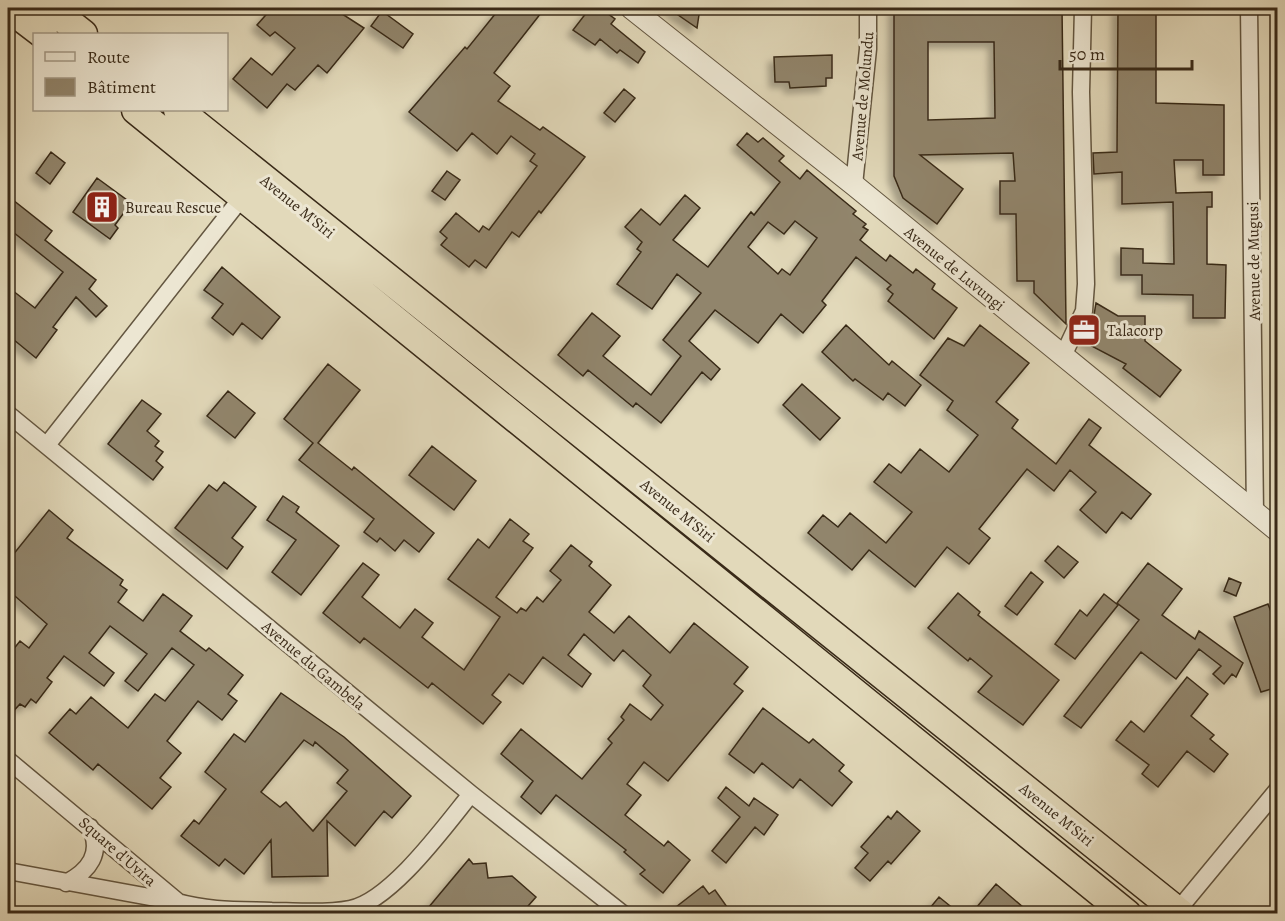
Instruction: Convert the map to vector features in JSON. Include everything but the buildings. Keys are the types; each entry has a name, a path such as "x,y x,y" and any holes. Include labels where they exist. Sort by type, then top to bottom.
{"highway":[{"path":"9,8 42,33"},
{"path":"50,8 82,33"},
{"name":"Avenue M'Siri","path":"137,111 1127,914"},
{"name":"Avenue M'Siri","path":"178,111 1179,912"}],"street":[{"name":"Avenue de Luvungi","path":"631,8 854,185 1278,531"},
{"name":"Avenue de Molundu","path":"854,185 868,49 868,8"},
{"path":"1063,356 1083,311 1086,284 1081,92 1083,8"},
{"name":"Avenue de Mugusi","path":"1249,8 1256,514"},
{"path":"47,445 243,196"},
{"name":"Avenue du Gambela","path":"8,414 471,794 623,914"},
{"name":"Square d'Uvira","path":"8,760 177,902"},
{"path":"1179,912 1278,789"},
{"path":"177,902 201,909 219,910 352,909 377,895 398,878 427,848 471,794"},
{"path":"66,883 81,875 93,859 96,846 90,827"},
{"name":"Square d'Uvira","path":"8,871 177,902"}],"place":[{"name":"Bureau Rescue","path":"102,207"},
{"name":"Talacorp","path":"1084,330"}]}
